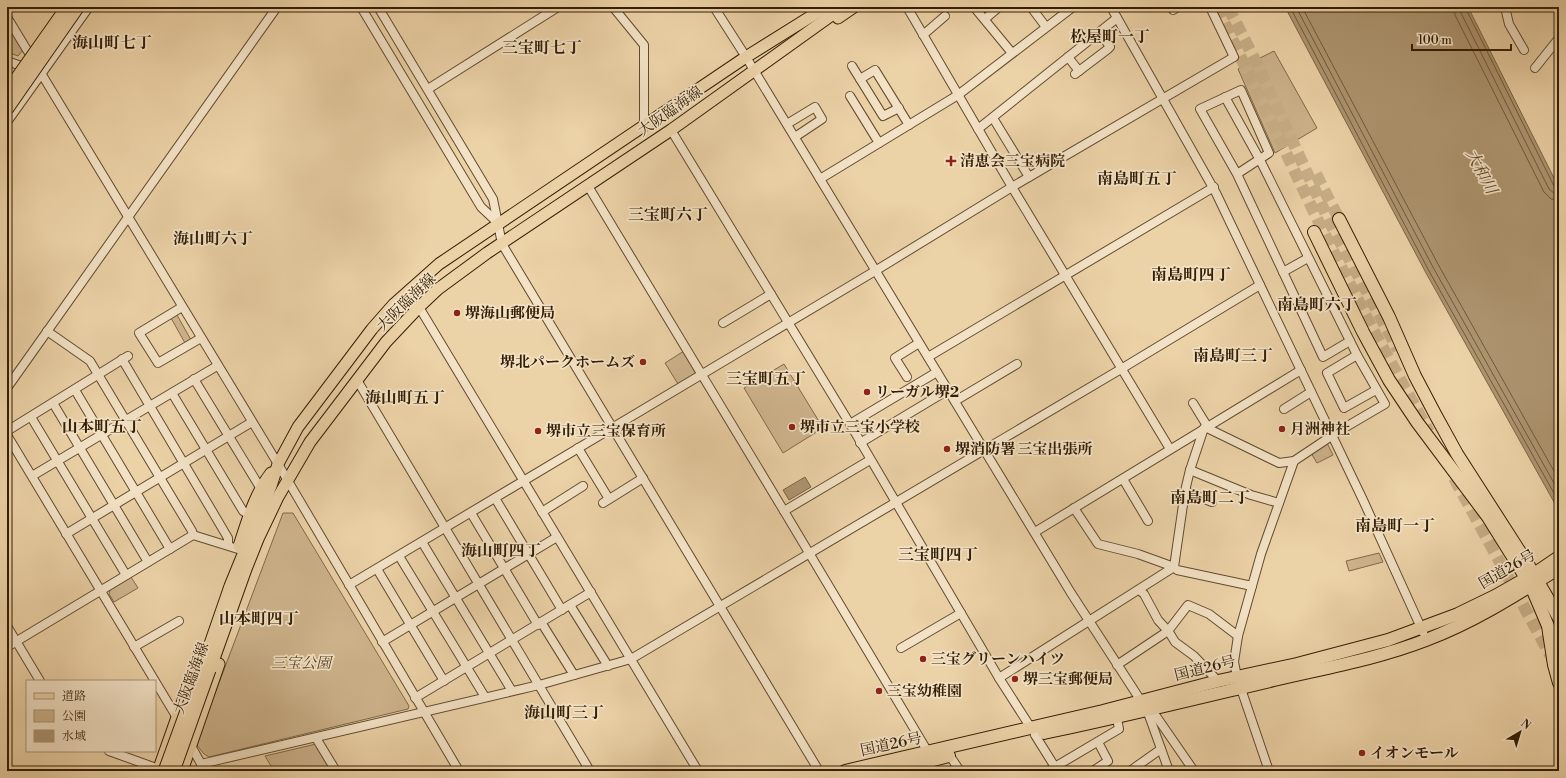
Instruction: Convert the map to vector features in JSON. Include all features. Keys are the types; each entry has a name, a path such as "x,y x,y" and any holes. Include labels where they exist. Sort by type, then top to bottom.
{"highway":[{"path":"7,92 68,7"},
{"path":"7,108 78,7"},
{"path":"1339,219 1389,317 1415,376 1435,414 1457,454 1497,514 1532,580 1548,626 1554,665 1559,683"},
{"path":"1314,232 1363,332 1389,380 1417,422 1488,517 1559,618"},
{"name":"国道26号","path":"844,771 1033,731 1238,683 1391,653 1426,640 1476,618 1558,563"},
{"name":"国道26号","path":"890,771 950,756 1033,731 1117,718 1144,706 1218,681 1238,683 1297,664 1388,640 1464,611 1532,580"}],"main road":[{"path":"746,57 815,7"},
{"name":"大阪臨海線","path":"174,771 230,586 271,486 278,464 298,427 372,329 394,304 439,264 746,57 826,7"},
{"name":"大阪臨海線","path":"160,770 206,669 258,539 287,480 310,442 386,342 438,289 671,130 843,7"},
{"path":"754,70 809,38 854,7"},
{"path":"160,770 233,547 266,478 278,464"},
{"path":"182,771 272,509"}],"street":[{"path":"7,122 89,7"},
{"path":"7,388 277,7"},
{"path":"361,7 481,207 498,224"},
{"path":"378,7 493,199 502,244 819,771"},
{"path":"428,89 558,7"},
{"path":"613,7 644,45 644,126"},
{"path":"714,7 795,137 1089,622 1144,706 1169,771"},
{"path":"907,7 1012,187 1170,449"},
{"path":"974,7 1012,53"},
{"path":"985,19 999,7"},
{"path":"1031,7 1046,27"},
{"path":"820,179 958,95 1073,7"},
{"path":"1110,7 1118,18 1214,187 1378,531 1426,640"},
{"path":"349,586 875,271 1012,187 1234,57 1210,7"},
{"path":"1505,7 1509,24 1524,50"},
{"path":"923,35 945,16"},
{"path":"7,17 217,366 278,464 459,771"},
{"path":"978,129 1118,18"},
{"path":"1068,57 1077,72 1110,47 1100,32"},
{"path":"1535,68 1559,38"},
{"path":"7,61 41,73"},
{"path":"852,66 883,116 899,108"},
{"path":"860,79 875,70 909,125"},
{"path":"1237,174 1269,154 1241,90 1200,109 1237,174 1323,357 1350,341"},
{"path":"850,96 879,143"},
{"path":"1193,403 1206,427 1280,462 1294,461 1332,435 1385,404 1357,355 1260,160 1224,97"},
{"path":"787,124 814,107 822,119 795,137"},
{"path":"993,118 1029,177"},
{"path":"671,130 850,424 999,678 1033,731 1054,770 1119,729 1117,718"},
{"path":"588,186 928,752"},
{"path":"928,357 1214,187"},
{"path":"1283,272 1308,258"},
{"path":"156,682 177,716 191,747 203,768 316,738 539,685 631,659 1121,370 1260,285"},
{"path":"723,323 771,294"},
{"path":"182,307 139,333 158,363 201,338"},
{"path":"419,307 698,771"},
{"path":"48,331 90,361 193,535"},
{"path":"907,377 895,358 919,343"},
{"path":"1357,355 1327,373 1344,408 1376,390"},
{"path":"7,431 125,358 149,406 233,547"},
{"path":"955,401 989,376 1017,364"},
{"path":"32,476 217,366"},
{"path":"1034,532 1301,370"},
{"path":"850,424 937,372"},
{"path":"194,379 261,489"},
{"path":"357,380 590,771"},
{"path":"75,390 170,549"},
{"path":"860,443 948,390"},
{"path":"1284,409 1311,392"},
{"path":"172,393 243,511 249,515"},
{"path":"53,403 148,562"},
{"path":"31,417 126,576"},
{"path":"66,534 252,422"},
{"path":"999,678 1174,567 1185,490 1190,470 1206,427"},
{"path":"7,435 155,680"},
{"path":"578,448 606,501 642,478"},
{"path":"784,511 870,460"},
{"path":"1269,771 1238,683 1234,662 1238,636 1252,586 1294,461"},
{"path":"1190,470 1251,495 1279,504"},
{"path":"1122,479 1148,521"},
{"path":"542,512 583,486"},
{"path":"1185,490 1212,502"},
{"path":"495,498 562,610"},
{"path":"1074,508 1098,544 1138,554 1174,567 1176,570 1252,586"},
{"path":"471,513 504,569 574,675"},
{"path":"7,647 193,535 233,547"},
{"path":"382,642 557,537"},
{"path":"422,542 512,691"},
{"path":"399,556 485,697"},
{"path":"377,569 444,681"},
{"path":"1139,590 1144,594 1158,620 1168,630 1175,642 1194,656 1218,681"},
{"path":"415,698 591,592"},
{"path":"570,605 608,666"},
{"path":"1117,665 1168,630 1188,605 1209,614 1238,636"},
{"path":"901,648 924,631 961,613"},
{"path":"134,647 173,629 179,621"},
{"path":"7,626 39,680"},
{"path":"1144,706 1156,716 1194,771"},
{"path":"316,738 336,771"},
{"path":"1093,771 1108,761 1098,742"},
{"path":"1130,771 1161,749"},
{"path":"112,752 160,770"},
{"path":"950,756 960,771"}],"green space":[{"path":"7,25 23,50 18,56 7,52"},
{"path":"1274,51 1317,128 1275,153 1238,69"},
{"path":"177,315 191,340 185,343 171,318"},
{"path":"684,351 696,371 696,374 678,384 665,363"},
{"path":"784,364 823,428 783,453 744,388"},
{"path":"1327,443 1333,455 1317,463 1311,453"},
{"name":"三宝公園","path":"283,513 293,513 409,706 408,709 209,757 204,754 196,744"},
{"path":"1379,553 1383,562 1349,571 1346,561"},
{"path":"131,577 138,588 114,602 109,594 110,590"},
{"path":"316,744 332,771 274,771 265,756"}],"water":[{"name":"大和川","path":"1285,7 1468,7 1559,188 1559,511 1426,273"},
{"path":"805,477 811,487 789,500 783,490"}],"tunnel":[{"path":"1217,7 1322,229 1372,328 1429,432"},
{"path":"1228,7 1255,60 1331,225 1398,350"},
{"path":"1316,174 1339,219"},
{"path":"1454,478 1553,660"},
{"path":"1549,630 1559,648"}],"place":[{"name":"清恵会三宝病院","path":"951,161"},
{"name":"堺海山郵便局","path":"457,313"},
{"name":"堺北パークホームズ","path":"643,362"},
{"name":"リーガル堺2","path":"867,392"},
{"name":"堺市立三宝小学校","path":"792,427"},
{"name":"月洲神社","path":"1282,429"},
{"name":"堺市立三宝保育所","path":"538,431"},
{"name":"堺消防署 三宝出張所","path":"947,449"},
{"name":"三宝グリーンハイツ","path":"923,659"},
{"name":"堺三宝郵便局","path":"1015,679"},
{"name":"三宝幼稚園","path":"879,691"},
{"name":"イオンモール","path":"1362,753"}],"district":[{"name":"松屋町一丁","path":"1110,36"},
{"name":"海山町七丁","path":"112,42"},
{"name":"三宝町七丁","path":"542,47"},
{"name":"南島町五丁","path":"1137,178"},
{"name":"三宝町六丁","path":"668,214"},
{"name":"海山町六丁","path":"213,238"},
{"name":"南島町四丁","path":"1191,274"},
{"name":"南島町六丁","path":"1317,304"},
{"name":"南島町三丁","path":"1233,355"},
{"name":"三宝町五丁","path":"766,378"},
{"name":"海山町五丁","path":"405,397"},
{"name":"山本町五丁","path":"102,426"},
{"name":"南島町二丁","path":"1210,497"},
{"name":"南島町一丁","path":"1395,525"},
{"name":"海山町四丁","path":"501,550"},
{"name":"三宝町四丁","path":"938,554"},
{"name":"山本町四丁","path":"259,618"},
{"name":"海山町三丁","path":"564,712"}]}
